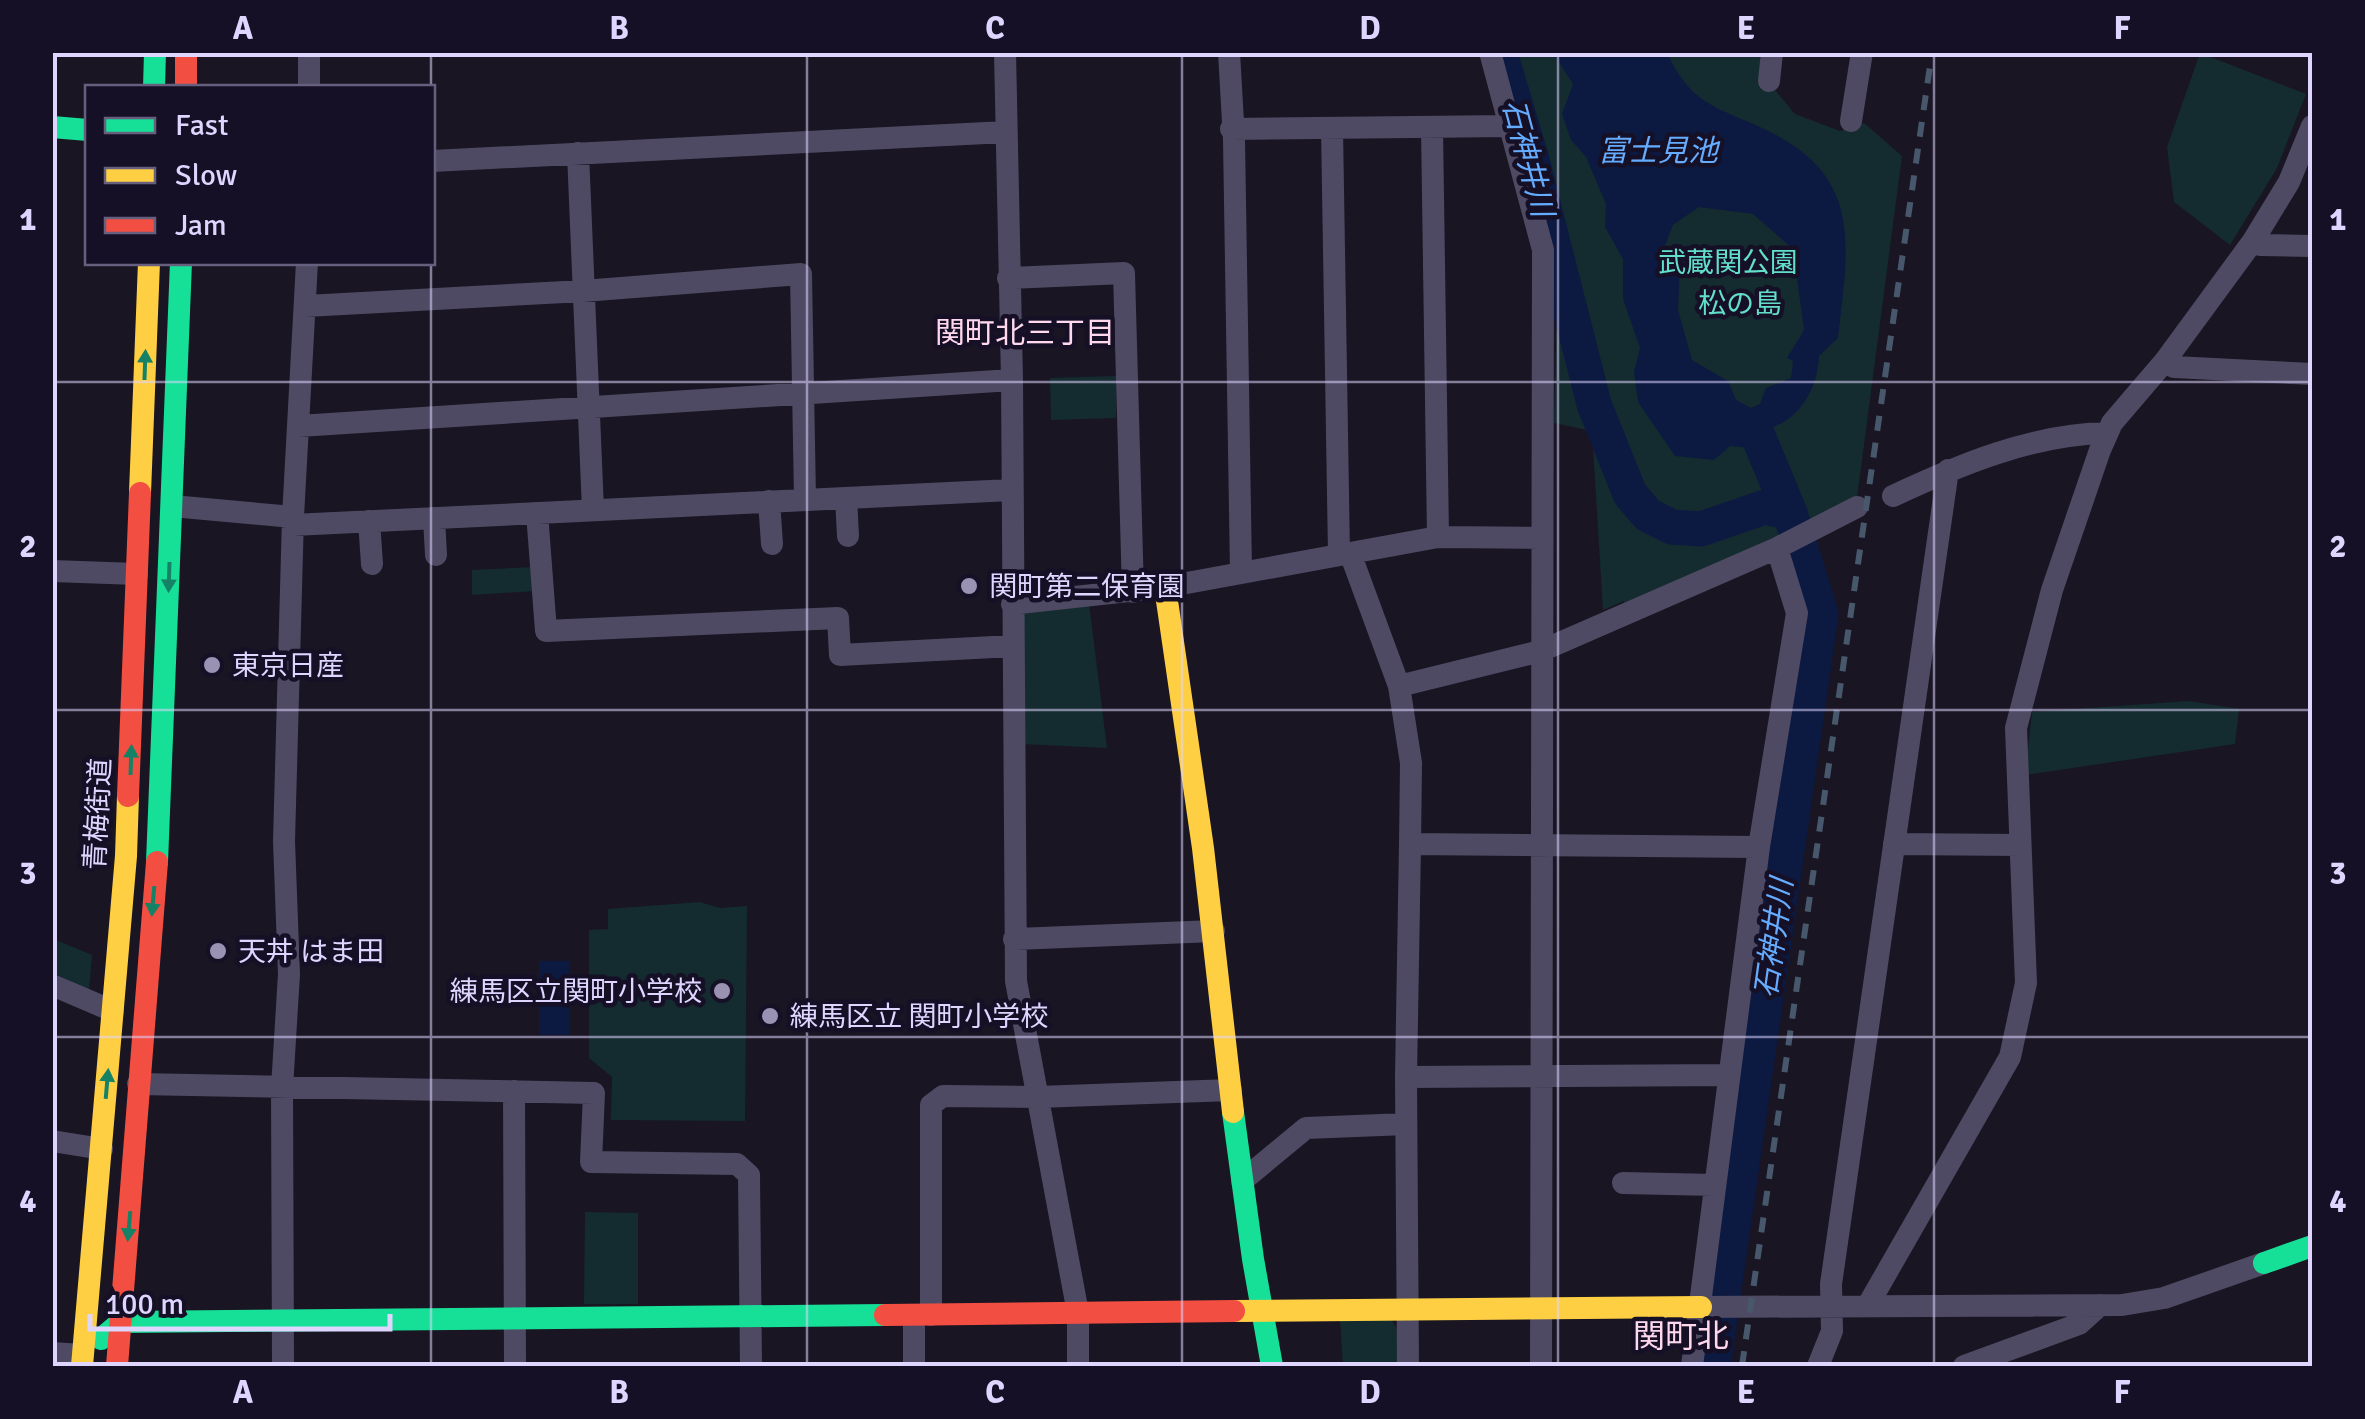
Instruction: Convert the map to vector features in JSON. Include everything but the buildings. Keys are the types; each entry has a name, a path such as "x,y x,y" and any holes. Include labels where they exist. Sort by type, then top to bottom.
{"street":[{"path":"154,85 155,52"},
{"path":"186,52 186,85"},
{"path":"309,52 309,85"},
{"path":"1004,52 1012,380 1016,981 1078,1313 1078,1366"},
{"path":"1229,52 1235,160 1241,572"},
{"path":"1490,52 1543,250 1542,1366"},
{"path":"1769,81 1772,52"},
{"path":"1851,121 1862,52"},
{"path":"1232,129 1510,126"},
{"path":"1868,1305 2010,1057 2026,983 2016,728 2052,590 2107,433 2253,241 2289,182 2312,126"},
{"path":"52,127 85,130"},
{"path":"1332,128 1345,554 1399,686 1411,764 1406,1078 1408,1366"},
{"path":"1432,128 1438,537"},
{"path":"435,161 1006,132"},
{"path":"578,153 594,510"},
{"path":"2253,241 2312,246"},
{"name":"青梅街道","path":"82,1361 126,856 149,265"},
{"path":"117,1366 158,849 180,265"},
{"path":"283,1366 282,1088 289,974 284,841 293,521 307,265"},
{"path":"1008,278 1124,273 1133,592"},
{"path":"306,306 801,274 805,499"},
{"path":"2165,361 2174,367 2312,374"},
{"path":"300,426 1012,380"},
{"path":"1892,496 1948,470 2024,446 2082,433 2107,433"},
{"path":"1818,1366 1832,1331 1830,1305 1948,470"},
{"path":"172,506 293,521 369,521 1012,490"},
{"path":"846,498 848,536"},
{"path":"769,501 772,544"},
{"path":"1399,686 1541,651 1782,545 1857,507"},
{"path":"538,513 546,631 838,618 840,655 1013,646"},
{"path":"434,518 436,555"},
{"path":"369,521 372,564"},
{"path":"1012,604 1165,587 1438,537 1542,538"},
{"path":"1692,1366 1704,1306 1728,1076 1759,847 1797,613 1782,545"},
{"path":"52,571 137,574"},
{"path":"1165,587 1214,931 1242,1181 1272,1366"},
{"path":"1410,844 1759,847"},
{"path":"1894,844 2020,845"},
{"path":"1014,939 1214,931"},
{"path":"52,985 113,1011"},
{"path":"1406,1078 1728,1076"},
{"path":"138,1084 594,1093 591,1162 737,1164 749,1174 751,1366"},
{"path":"514,1090 516,1366"},
{"path":"914,1366 923,1315 932,1105 943,1096 1230,1090"},
{"path":"1242,1181 1306,1128 1406,1124"},
{"path":"52,1142 102,1149"},
{"path":"1623,1183 1716,1185"},
{"path":"52,1353 82,1361 121,1322 2100,1305 2164,1298 2312,1246"},
{"path":"1964,1366 2079,1324 2100,1305"}],"green space":[{"name":"武蔵関公園","path":"1508,53 1759,53 1765,78 1795,114 1840,131 1864,123 1902,156 1857,498 1625,607 1624,601 1603,610 1592,431 1554,423 1559,234 1538,148"},
{"path":"2200,53 2306,94 2277,168 2230,245 2174,202 2167,147"},
{"path":"1116,376 1116,418 1051,420 1050,378"},
{"path":"533,567 534,591 472,595 472,570"},
{"path":"1089,603 1107,748 1022,744 1021,611"},
{"path":"2189,701 2239,709 2235,744 2025,775 2032,712"},
{"path":"700,902 720,908 747,906 745,1121 611,1120 612,1077 589,1058 589,930 608,929 608,909"},
{"path":"56,940 92,955 89,990 53,973"},
{"path":"585,1212 638,1213 638,1304 584,1304"},
{"path":"1340,1320 1392,1320 1397,1330 1397,1366 1343,1366"}],"water":[{"name":"富士見池","path":"1553,53 1667,53 1683,80 1700,98 1787,142 1814,162 1831,185 1841,210 1845,237 1838,338 1819,356 1815,380 1797,412 1765,429 1751,448 1730,446 1714,460 1675,456 1638,402 1634,372 1640,348 1623,299 1623,259 1605,227 1606,204 1586,157 1571,140 1562,114 1573,84","holes":["1699,207 1753,214 1793,249 1804,330 1787,358 1793,361 1791,378 1766,388 1760,404 1741,412 1728,381 1692,360 1678,310 1680,264 1663,251 1673,225"]},
{"path":"539,961 569,961 569,1035 539,1035"}],"waterway":[{"name":"石神井川","path":"1503,63 1532,160 1594,404 1630,494 1648,515 1672,527 1701,529 1765,507 1790,513"},
{"name":"石神井川","path":"1713,1366 1821,614 1790,513 1756,431 1722,412"}],"railway":[{"path":"1742,1366 1932,52"}],"traffic: fast":[{"path":"154,85 155,52"},
{"path":"52,127 85,130"},
{"path":"157,862 181,265"},
{"path":"1233,1112 1272,1366"},
{"path":"2264,1263 2312,1246"},
{"path":"101,1339 121,1322 885,1315"}],"traffic: slow":[{"path":"140,493 149,265"},
{"path":"1165,587 1203,848 1233,1112"},
{"path":"82,1366 128,796"},
{"path":"1234,1311 1701,1307"}],"traffic: jam":[{"path":"186,52 186,85"},
{"path":"128,796 140,493"},
{"path":"117,1366 157,862"},
{"path":"885,1315 1234,1311"}],"place":[{"name":"関町第二保育園","path":"969,586"},
{"name":"東京日産","path":"212,665"},
{"name":"天丼 はま田","path":"218,951"},
{"name":"練馬区立関町小学校","path":"722,991"},
{"name":"練馬区立 関町小学校","path":"770,1016"}],"district":[{"name":"関町北三丁目","path":"1025,333"},
{"name":"関町北","path":"1681,1336"}],"park label":[{"name":"松の島","path":"1740,303"}]}
